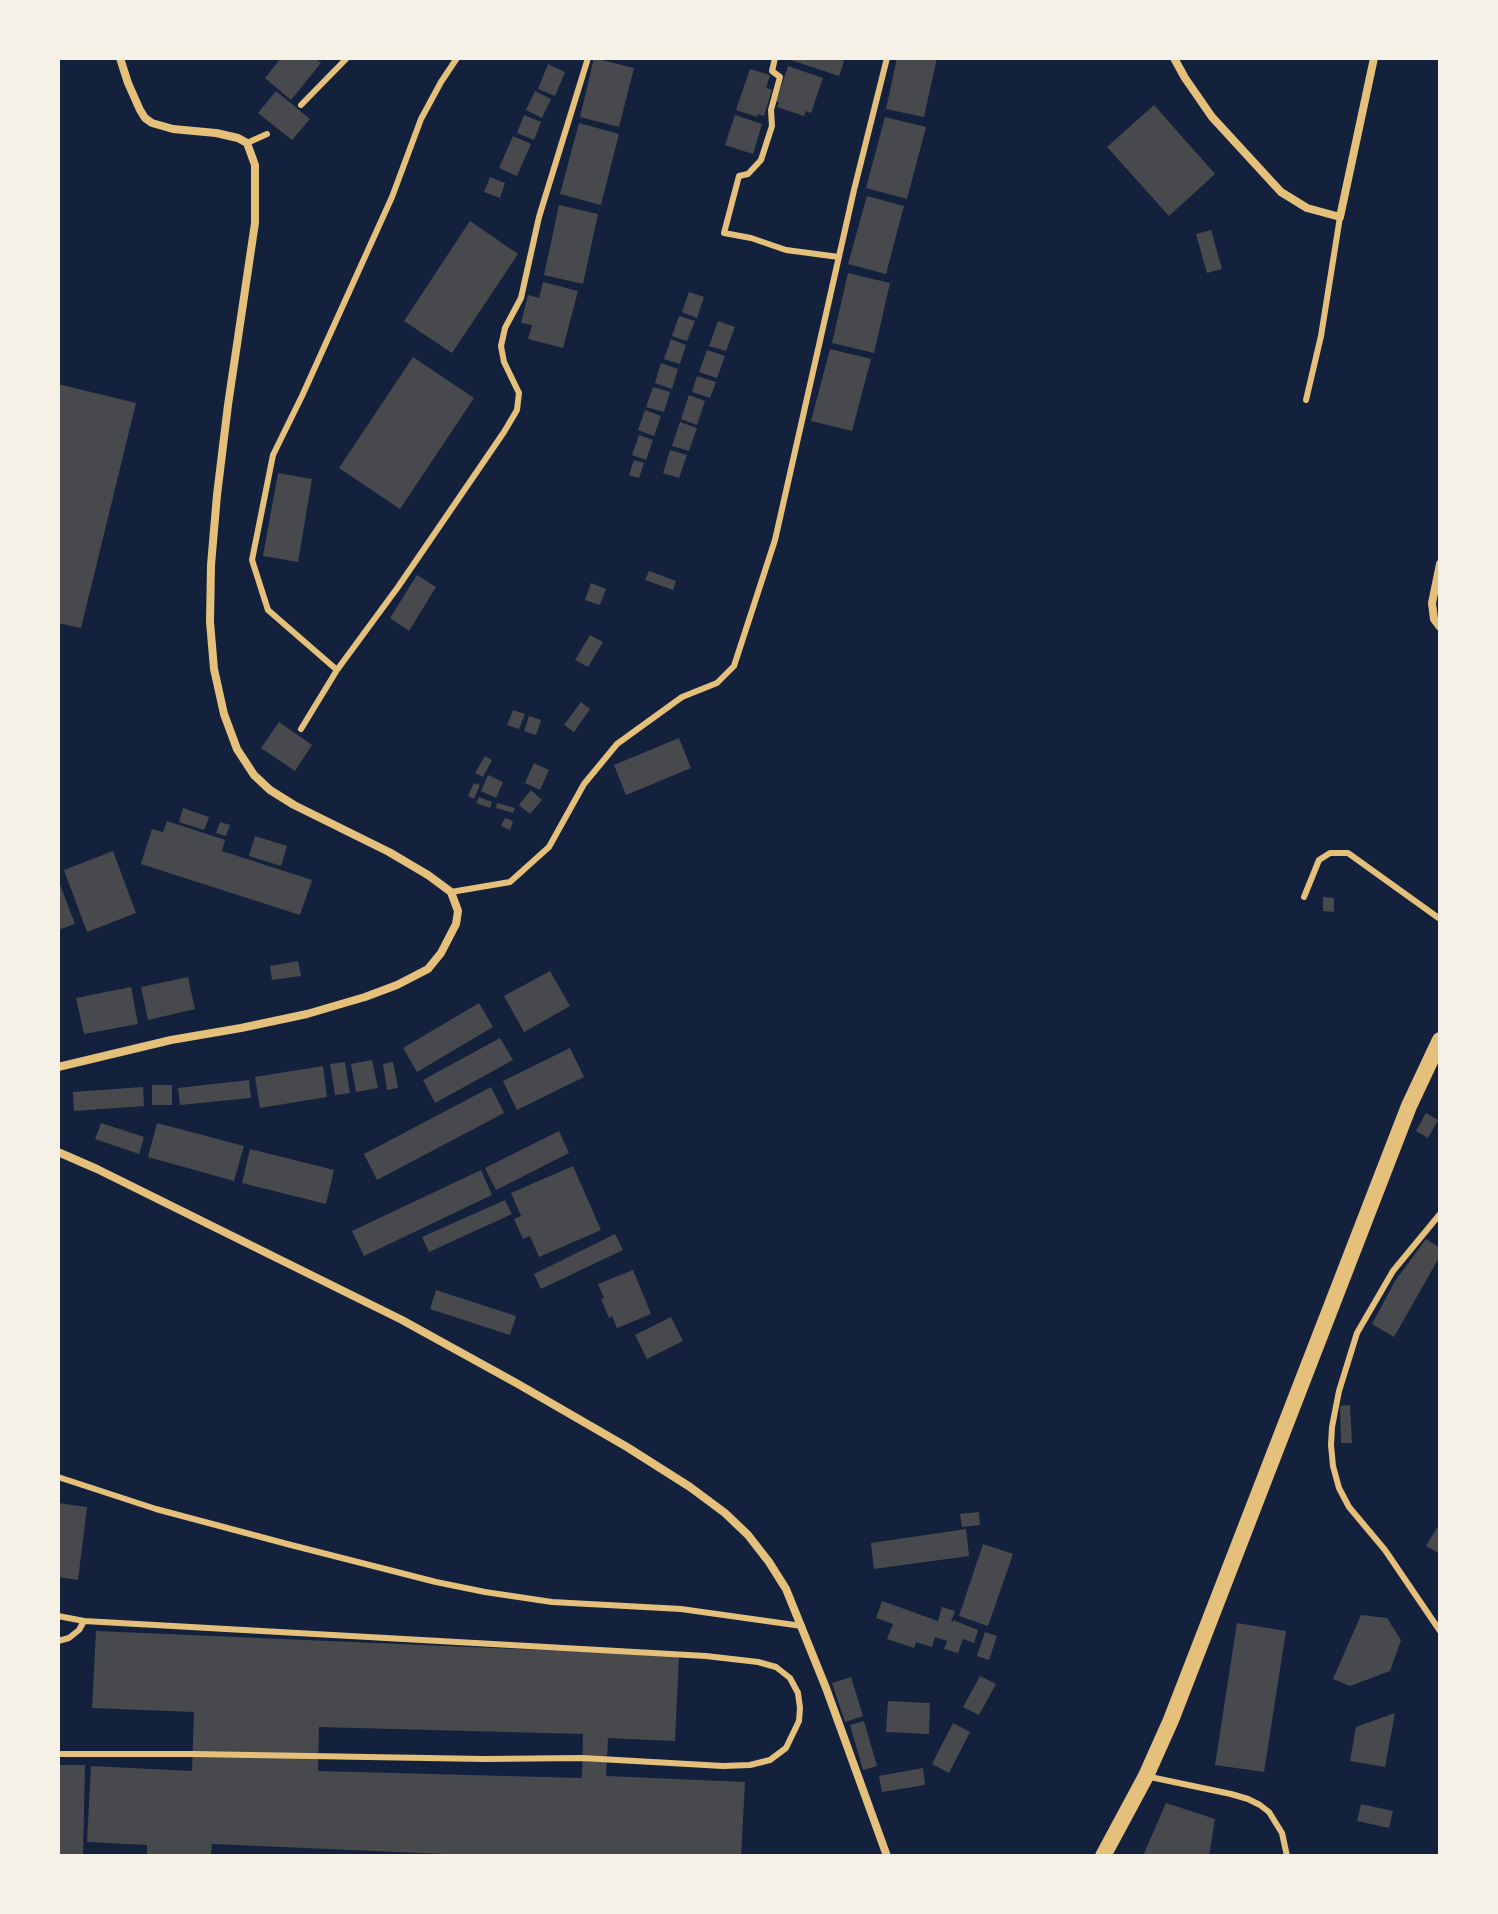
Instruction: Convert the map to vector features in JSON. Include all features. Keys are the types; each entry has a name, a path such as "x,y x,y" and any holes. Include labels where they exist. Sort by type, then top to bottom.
{"main road":[{"path":"1103,1856 1146,1776 1171,1720 1409,1106 1440,1040"}],"street":[{"path":"58,1067 171,1040 307,1014 397,985 428,969 441,953 456,924 458,911 451,892 428,875 270,790 254,775 237,749 224,714 214,669 210,622 211,565 226,420 255,223 255,165 247,143 231,136 173,129 152,123 140,110 120,58"},
{"path":"1174,58 1212,117 1281,192 1307,208 1340,217 1374,58"},
{"path":"1440,564 1432,603 1434,619 1440,627"},
{"path":"58,1152 402,1320 627,1447 725,1513 748,1535 786,1589 887,1856"}],"lane":[{"path":"301,105 347,58"},
{"path":"337,670 268,610 252,560 273,455 392,197 421,119 457,58"},
{"path":"301,729 337,670 416,561 517,410 519,393 504,362 501,346 505,328 521,298 539,217 588,58"},
{"path":"775,58 772,71 780,77 771,110 772,126 761,160 748,174 739,176 724,233 786,250 839,257"},
{"path":"451,892 510,882 549,847 584,784 617,744 682,697 717,683 734,666 775,540 887,58"},
{"path":"247,143 267,134"},
{"path":"1306,400 1321,336 1340,217"},
{"path":"1304,897 1319,860 1330,853 1348,853 1440,919"},
{"path":"1440,1214 1393,1271 1357,1333 1339,1391 1331,1445 1339,1488 1349,1507 1385,1550 1440,1631"},
{"path":"58,1477 156,1509 485,1592 552,1602 681,1609 802,1626"},
{"path":"58,1616 84,1621 635,1651 758,1662 776,1667 790,1678 798,1693 800,1708 799,1721 786,1748 770,1760 750,1765 582,1758 58,1754"},
{"path":"58,1641 69,1638 84,1621"},
{"path":"1146,1776 1231,1794 1260,1805 1269,1812 1282,1833 1287,1856"}],"building":[{"path":"281,58 315,58 321,63 291,100 265,78"},
{"path":"594,58 634,68 619,127 580,117"},
{"path":"785,58 845,58 839,76"},
{"path":"897,58 937,58 924,117 886,109"},
{"path":"548,64 565,72 555,96 538,89"},
{"path":"788,66 823,78 811,113 806,111 804,116 777,107"},
{"path":"750,69 770,75 766,88 772,90 764,116 758,114 757,117 736,110"},
{"path":"276,91 310,119 292,140 258,113"},
{"path":"535,91 551,99 542,118 526,110"},
{"path":"1154,105 1215,174 1169,216 1107,147"},
{"path":"524,115 541,122 534,140 517,133"},
{"path":"735,115 762,124 753,154 725,145"},
{"path":"885,117 926,127 907,199 866,188"},
{"path":"579,123 619,134 601,205 560,194"},
{"path":"513,136 531,144 517,176 499,168"},
{"path":"490,177 505,183 500,198 484,192"},
{"path":"867,196 904,206 886,274 848,264"},
{"path":"559,205 598,214 583,284 544,275"},
{"path":"470,221 518,254 452,353 404,321"},
{"path":"1211,230 1222,269 1207,273 1196,234"},
{"path":"848,273 890,283 874,353 832,343"},
{"path":"543,282 578,291 563,348 528,339 532,325 521,323 528,295 539,298"},
{"path":"689,292 704,297 697,318 682,312"},
{"path":"679,316 695,321 687,341 672,336"},
{"path":"718,321 735,327 726,351 709,346"},
{"path":"671,339 686,345 680,364 664,359"},
{"path":"830,349 871,359 852,431 811,421"},
{"path":"707,350 725,356 717,378 699,372"},
{"path":"413,357 474,398 400,509 339,468"},
{"path":"661,363 678,369 672,389 655,383"},
{"path":"697,376 716,382 710,398 692,392"},
{"path":"58,384 136,403 81,628 58,623"},
{"path":"653,387 670,392 664,412 646,407"},
{"path":"689,395 705,401 697,425 681,419"},
{"path":"645,410 661,416 654,436 638,430"},
{"path":"680,422 697,428 689,451 672,446"},
{"path":"639,435 653,440 646,460 632,455"},
{"path":"670,450 687,455 679,478 663,473"},
{"path":"634,460 644,463 639,478 629,475"},
{"path":"278,473 312,479 298,562 263,556"},
{"path":"649,571 676,581 673,590 645,580"},
{"path":"417,575 436,587 409,631 390,618"},
{"path":"591,583 606,589 600,605 585,600"},
{"path":"590,635 603,642 588,667 575,660"},
{"path":"581,702 590,709 574,732 564,725"},
{"path":"513,710 525,714 519,729 507,725"},
{"path":"529,716 541,720 536,735 524,731"},
{"path":"279,722 312,745 295,771 261,748"},
{"path":"679,738 691,768 626,795 614,765"},
{"path":"485,756 492,760 483,777 475,773"},
{"path":"534,763 549,770 540,790 525,783"},
{"path":"488,775 503,782 496,798 481,791"},
{"path":"474,783 480,785 474,799 468,796"},
{"path":"531,790 542,800 530,814 519,805"},
{"path":"479,797 492,802 490,808 476,803"},
{"path":"497,803 515,808 513,813 496,808"},
{"path":"183,808 209,817 204,830 179,822"},
{"path":"505,818 513,821 510,830 501,826"},
{"path":"167,821 225,840 222,851 312,880 300,915 141,864 152,829 163,832"},
{"path":"220,822 230,825 226,836 216,833"},
{"path":"255,836 287,846 281,866 249,856"},
{"path":"113,851 136,913 87,932 64,870"},
{"path":"58,879 75,924 58,930"},
{"path":"1323,897 1334,898 1334,912 1323,911"},
{"path":"298,961 301,976 272,980 270,966"},
{"path":"550,971 570,1006 524,1032 504,996"},
{"path":"188,977 195,1009 148,1020 141,987"},
{"path":"131,987 138,1024 84,1034 76,998"},
{"path":"479,1003 493,1027 417,1072 403,1048"},
{"path":"500,1038 513,1060 435,1103 423,1080"},
{"path":"570,1048 584,1077 517,1110 503,1081"},
{"path":"372,1060 378,1088 356,1092 351,1064"},
{"path":"345,1062 350,1093 335,1095 330,1064"},
{"path":"393,1062 398,1088 387,1090 383,1064"},
{"path":"323,1066 327,1097 260,1108 255,1077"},
{"path":"249,1080 251,1098 180,1105 178,1088"},
{"path":"152,1085 172,1085 172,1105 152,1105"},
{"path":"143,1087 144,1106 74,1111 73,1092"},
{"path":"491,1087 504,1113 377,1180 364,1154"},
{"path":"1426,1113 1438,1120 1428,1138 1416,1131"},
{"path":"101,1123 144,1137 139,1154 95,1139"},
{"path":"157,1123 244,1146 234,1181 148,1157"},
{"path":"559,1131 569,1153 496,1190 485,1168"},
{"path":"250,1149 334,1170 326,1204 242,1183"},
{"path":"573,1166 601,1230 539,1257 530,1236 523,1239 514,1219 521,1216 511,1193"},
{"path":"481,1170 492,1195 364,1256 352,1231"},
{"path":"505,1200 512,1214 429,1252 422,1237"},
{"path":"615,1234 623,1250 541,1289 534,1274"},
{"path":"1426,1239 1440,1248 1440,1256 1394,1337 1372,1324 1395,1281"},
{"path":"633,1270 651,1314 617,1328 612,1316 609,1318 598,1284"},
{"path":"436,1290 516,1316 510,1335 430,1309"},
{"path":"671,1317 683,1341 647,1359 635,1335"},
{"path":"1350,1405 1352,1443 1341,1443 1340,1406"},
{"path":"58,1503 87,1507 78,1580 58,1577"},
{"path":"979,1512 980,1525 962,1527 960,1514"},
{"path":"1440,1523 1440,1554 1426,1546"},
{"path":"966,1529 969,1556 874,1569 871,1543"},
{"path":"983,1544 1013,1554 988,1626 959,1616"},
{"path":"882,1601 938,1621 942,1607 955,1611 951,1622 953,1620 978,1630 974,1643 963,1639 958,1653 944,1649 947,1641 935,1637 932,1647 916,1642 914,1648 887,1639 893,1624 876,1618"},
{"path":"1361,1615 1387,1618 1401,1640 1390,1671 1350,1686 1333,1679"},
{"path":"1237,1623 1286,1631 1264,1772 1215,1765"},
{"path":"96,1631 679,1656 675,1741 608,1738 606,1776 745,1782 741,1856 490,1856 212,1844 211,1856 147,1856 147,1845 87,1842 91,1766 192,1771 194,1712 92,1708","holes":["319,1727 583,1734 582,1778 318,1771"]},
{"path":"985,1632 997,1636 989,1660 977,1656"},
{"path":"980,1676 996,1684 979,1715 963,1707"},
{"path":"851,1677 863,1716 845,1722 832,1683"},
{"path":"888,1701 930,1703 929,1734 886,1732"},
{"path":"1395,1713 1385,1767 1350,1761 1356,1727"},
{"path":"864,1721 877,1766 863,1770 850,1725"},
{"path":"953,1723 970,1732 949,1773 932,1764"},
{"path":"58,1765 85,1765 83,1856 58,1856"},
{"path":"923,1768 925,1785 882,1792 879,1776"},
{"path":"1166,1803 1215,1819 1209,1856 1143,1856"},
{"path":"1361,1804 1393,1811 1389,1828 1357,1821"}]}
